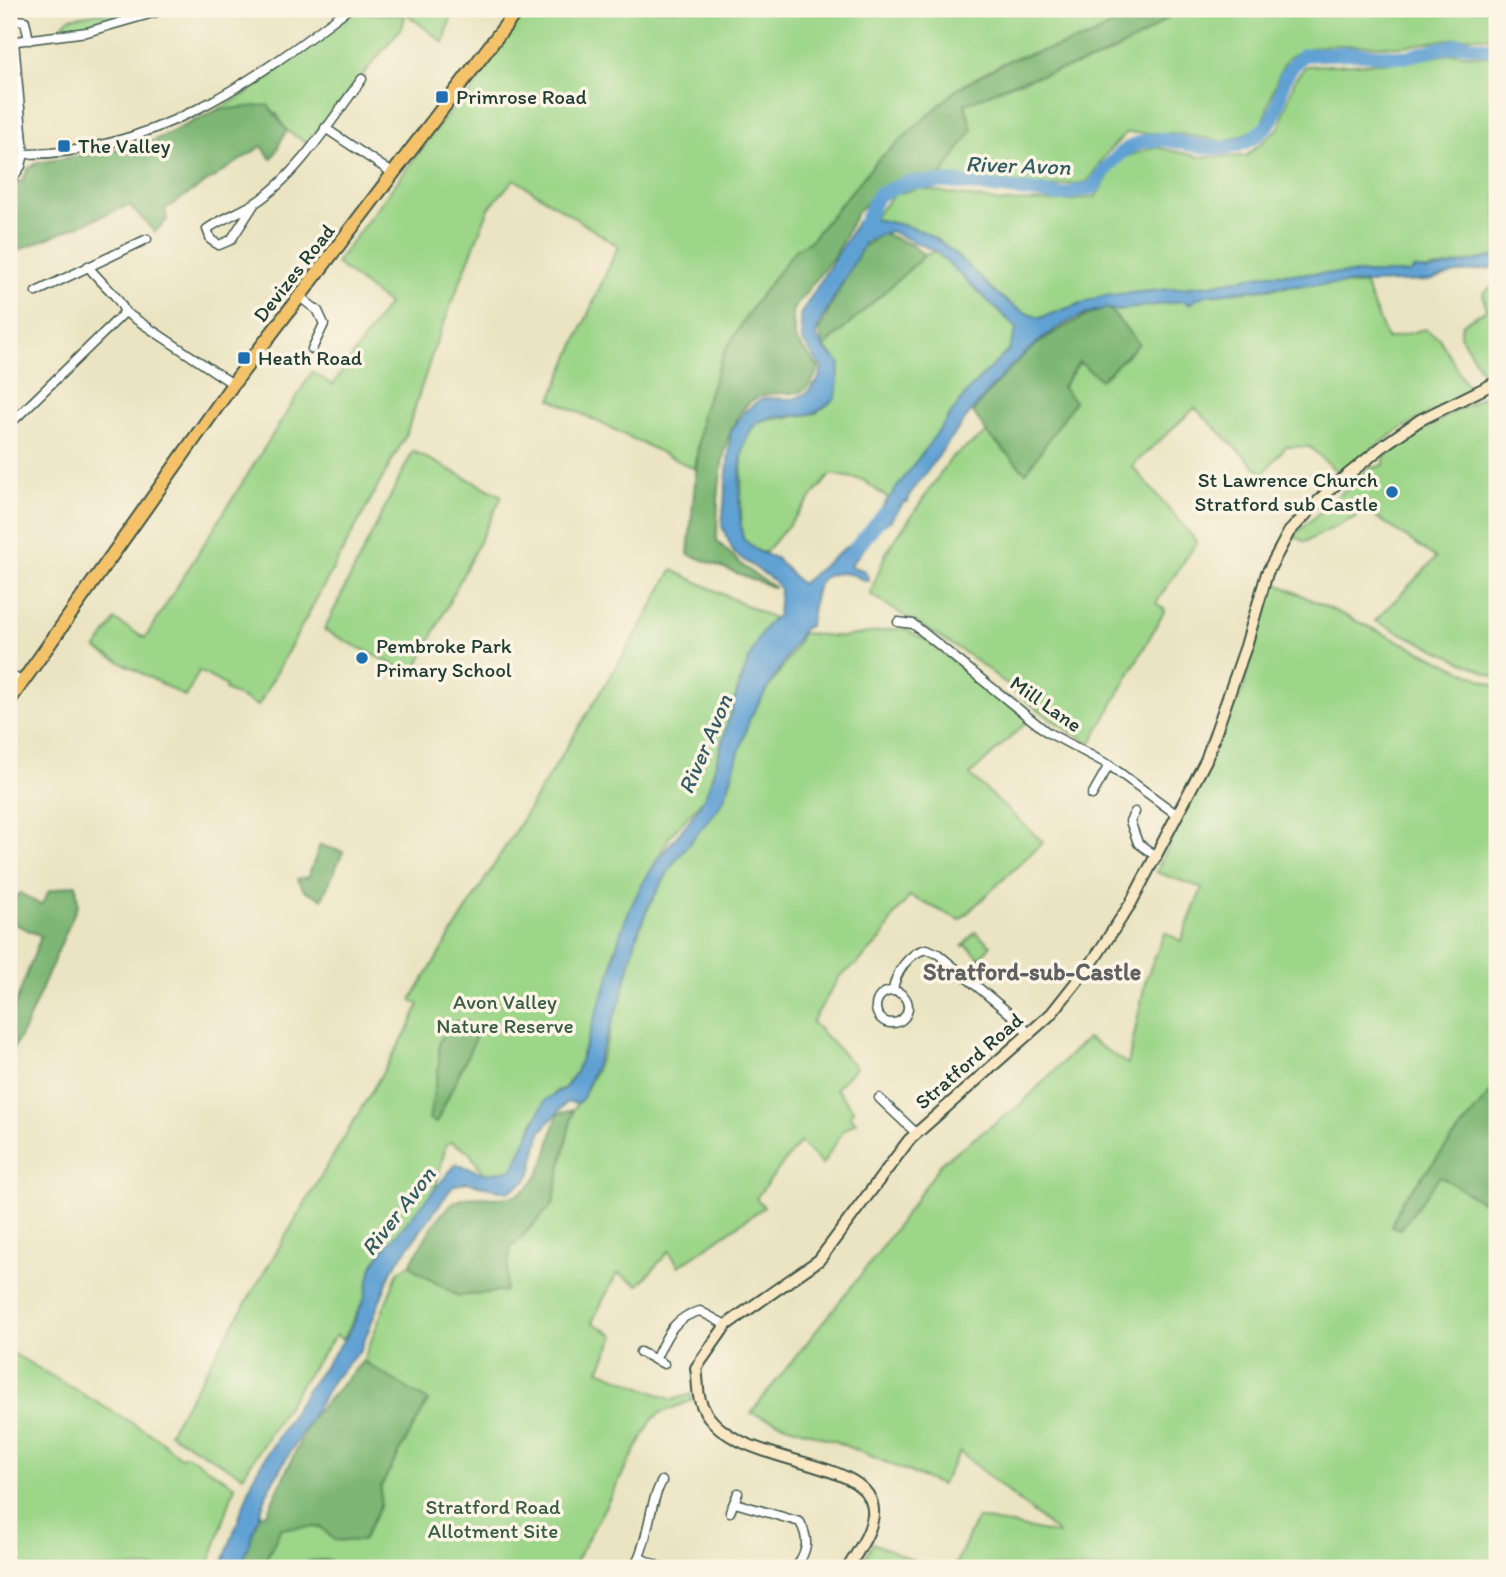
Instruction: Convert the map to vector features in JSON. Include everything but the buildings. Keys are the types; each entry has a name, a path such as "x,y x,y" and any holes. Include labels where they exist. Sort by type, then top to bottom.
{"main road":[{"name":"Devizes Road","path":"9,701 233,384 518,9"}],"street":[{"path":"9,184 19,170 23,154 11,41 88,32 167,9"},
{"path":"23,154 112,142 182,117 236,89 348,9"},
{"path":"9,19 25,21 29,40"},
{"path":"255,203 231,240 219,245 211,240 208,229 224,217 255,203 281,181 362,79"},
{"path":"325,128 394,174"},
{"path":"9,136 22,135"},
{"path":"36,292 147,239"},
{"path":"88,266 100,284 119,298 125,312 233,384"},
{"path":"300,297 317,311 324,324 312,349"},
{"path":"9,425 125,312"},
{"name":"Stratford Road","path":"848,1568 872,1518 870,1498 865,1488 841,1474 747,1447 713,1421 700,1401 696,1368 726,1325 819,1260 846,1228 890,1161 916,1133 1030,1035 1051,1014 1093,961 1157,857 1176,814 1206,760 1246,646 1264,582 1289,532 1330,489 1387,443 1420,420 1497,382"},
{"name":"Mill Lane","path":"898,622 913,624 1047,732 1109,765 1176,814"},
{"path":"9,674 22,682"},
{"path":"1091,795 1109,765"},
{"path":"1135,812 1130,821 1133,836 1157,857"},
{"path":"893,991 894,979 911,956 927,949 938,954 1015,1018 1030,1035"},
{"path":"893,991 903,995 909,1008 904,1019 895,1023 883,1020 876,1009 879,998 893,991"},
{"path":"879,1098 916,1133"},
{"path":"655,1360 671,1328 685,1314 700,1311 726,1325"},
{"path":"640,1352 664,1364"},
{"path":"633,1568 640,1558 652,1517 653,1497 662,1481"},
{"path":"730,1513 738,1493"},
{"path":"735,1503 800,1522 808,1538 805,1553 796,1568"},
{"path":"640,1558 662,1568"}],"green space":[{"path":"124,9 155,9 104,23 58,30 69,18"},
{"path":"358,9 370,14 405,17 402,27 307,143 287,131 277,114 217,110 249,92"},
{"path":"412,9 453,9 444,43 408,15"},
{"path":"530,9 1140,9 1088,38 1009,60 960,87 876,162 810,241 795,250 755,303 724,352 702,413 695,469 551,399 618,246 514,179 489,208 432,354 406,435 258,706 225,690 226,686 199,671 186,697 96,649 115,620 145,638 312,372 333,385 388,304 336,263 457,102 474,89 498,47"},
{"path":"1140,9 1179,9 1143,36 1097,59 1014,83 965,104 972,130 942,175 887,184 857,212 834,256 792,311 795,339 819,368 813,381 800,392 768,394 758,397 745,407 727,441 719,484 717,541 744,567 775,588 688,554 702,413 724,353 755,303 795,250 810,241 876,162 960,87 1009,60 1088,38"},
{"path":"1179,9 1497,9 1497,40 1461,37 1401,46 1342,45 1299,52 1284,64 1260,128 1224,142 1175,133 1126,133 1107,153 1087,182 1049,187 942,175 971,130 965,104 1014,83 1097,59 1143,36"},
{"path":"1456,53 1497,58 1497,256 1411,273 1268,274 1210,285 1102,296 1040,318 1009,303 931,236 910,227 873,219 893,195 919,188 1000,202 1070,201 1096,196 1119,159 1155,147 1201,157 1246,156 1279,128 1295,79 1306,66 1404,62"},
{"path":"268,105 287,131 271,159 262,146 165,209 167,220 155,232 129,205 9,254 9,179 22,182 28,169 37,163 147,144 217,110"},
{"path":"882,233 910,244 925,255 824,347 819,330 859,250"},
{"path":"935,251 1017,328 1009,350 971,387 890,500 863,480 831,474 766,552 759,552 743,539 741,531 742,445 751,429 760,421 817,413 840,363 824,347 925,255"},
{"path":"1497,283 1497,376 1488,382 1460,335 1462,324 1486,310 1483,293"},
{"path":"1318,284 1365,285 1387,339 1425,329 1439,338 1470,391 1396,432 1338,473 1310,447 1286,446 1263,474 1195,408 1132,466 1197,542 1156,603 1165,610 1091,743 1044,714 971,657 870,594 886,553 952,457 987,433 1026,472 1062,388 1080,362 1139,344 1109,309 1118,311 1207,295"},
{"path":"1103,309 1109,309 1139,344 1101,380 1079,362 1062,387 1075,401 1026,473 987,433 973,412 1002,377 1030,350 1061,329"},
{"path":"1497,390 1497,678 1375,621 1436,558 1368,511 1305,542 1293,536 1369,469 1384,465 1384,458 1397,448 1439,421"},
{"path":"413,451 502,496 413,675 324,630"},
{"name":"Avon Valley Nature Reserve","path":"672,570 773,618 758,641 739,684 706,796 670,836 643,885 614,952 612,969 576,1072 565,1088 556,1091 533,1122 527,1146 513,1169 497,1175 484,1173 468,1151 451,1142 446,1145 435,1189 372,1267 365,1297 343,1340 336,1335 301,1384 243,1476 169,1433 409,1028 419,1005 411,1000 643,623"},
{"path":"1271,581 1497,687 1497,1568 1350,1568 1305,1563 1302,1568 954,1568 977,1518 1060,1535 960,1452 941,1485 834,1441 751,1413 878,1253 943,1161 1019,1106 1087,1038 1128,1064 1146,979 1165,932 1181,941 1202,888 1156,872 1243,689"},
{"name":"Stratford Road Allotment Site","path":"903,628 927,641 1029,720 970,775 1043,842 960,920 910,896 893,917 883,937 857,964 840,976 812,1022 856,1067 836,1088 854,1111 850,1116 856,1122 844,1130 822,1165 800,1142 756,1198 764,1207 679,1266 669,1251 639,1285 617,1273 592,1322 615,1336 599,1370 672,1400 691,1394 692,1400 660,1413 652,1420 572,1568 262,1568 281,1528 321,1527 334,1540 362,1541 380,1507 381,1486 427,1401 363,1361 398,1272 410,1264 416,1271 458,1296 505,1291 510,1249 553,1204 573,1110 600,1062 631,955 651,903 690,840 723,800 749,719 791,655 802,633 843,637"},
{"path":"320,845 343,852 322,899 304,890 297,879 308,877"},
{"path":"76,884 78,904 24,1030 9,1056 9,1021 41,936 9,921 9,904 20,893 41,905 49,891"},
{"path":"975,932 991,945 966,975 956,966 960,965 967,970 979,957 967,946 963,946"},
{"path":"466,1021 477,1030 473,1044 436,1123 429,1119 439,1065 439,1042 451,1022"},
{"path":"1497,1084 1497,1211 1440,1176 1401,1229 1391,1226 1402,1201"},
{"path":"573,1110 553,1204 510,1249 505,1291 458,1296 416,1271 410,1264 433,1225 450,1206 472,1197 495,1198 519,1194 530,1186 543,1164 558,1114"},
{"path":"9,1351 156,1437 180,1457 187,1455 235,1486 208,1568 9,1568"},
{"path":"363,1361 428,1401 381,1486 380,1506 362,1541 334,1540 321,1527 281,1528 262,1568 240,1568 257,1516 267,1513 311,1418"},
{"path":"873,1543 932,1568 859,1568"},
{"path":"325,1560 348,1568 302,1568 309,1561"}],"water":[{"path":"873,219 910,227 931,236 1009,303 1040,318 1102,296 1210,285 1268,274 1410,273 1415,268 1427,271 1497,256 1497,267 1428,281 1287,286 1207,295 1190,304 1183,301 1120,310 1104,309 1074,319 1046,336 1019,358 994,384 910,494 908,502 904,502 891,520 876,530 872,527 881,509 971,387 1009,350 1017,328 935,251 890,231 866,241 819,324 816,335 823,348 840,363 836,397 807,415 772,418 761,421 752,428 742,457 739,494 743,539 759,552 776,558 801,584 846,547 858,544 864,536 870,541 850,566 865,571 869,581 836,573 826,576 820,582 809,626 804,628 750,718 725,797 674,862 649,905 637,934 621,999 583,1098 578,1103 567,1102 541,1131 531,1173 526,1181 508,1192 466,1182 453,1186 392,1270 361,1349 333,1380 270,1486 240,1568 221,1568 255,1474 307,1390 349,1333 365,1297 372,1267 380,1254 456,1164 488,1174 513,1169 545,1100 565,1088 576,1072 612,969 628,912 649,873 706,793 747,664 767,624 778,616 780,589 773,580 734,553 722,526 731,431 744,412 758,401 764,398 794,399 807,393 818,381 822,368 802,340 800,315 857,222"}],"waterway":[{"name":"River Avon","path":"857,238 878,195 908,182 950,182 1063,195 1094,187 1116,158 1137,144 1157,140 1220,148 1241,144 1269,124 1276,111 1286,76 1303,55 1350,53 1405,57 1460,44 1497,50"},
{"name":"River Avon","path":"853,551 885,513"}],"place":[{"name":"Primrose Road","path":"442,97"},
{"name":"The Valley","path":"64,146"},
{"name":"Heath Road","path":"244,358"},
{"name":"St Lawrence Church Stratford sub Castle","path":"1392,492"},
{"name":"Pembroke Park Primary School","path":"362,658"}],"district":[{"name":"Stratford-sub-Castle","path":"1032,972"}]}
